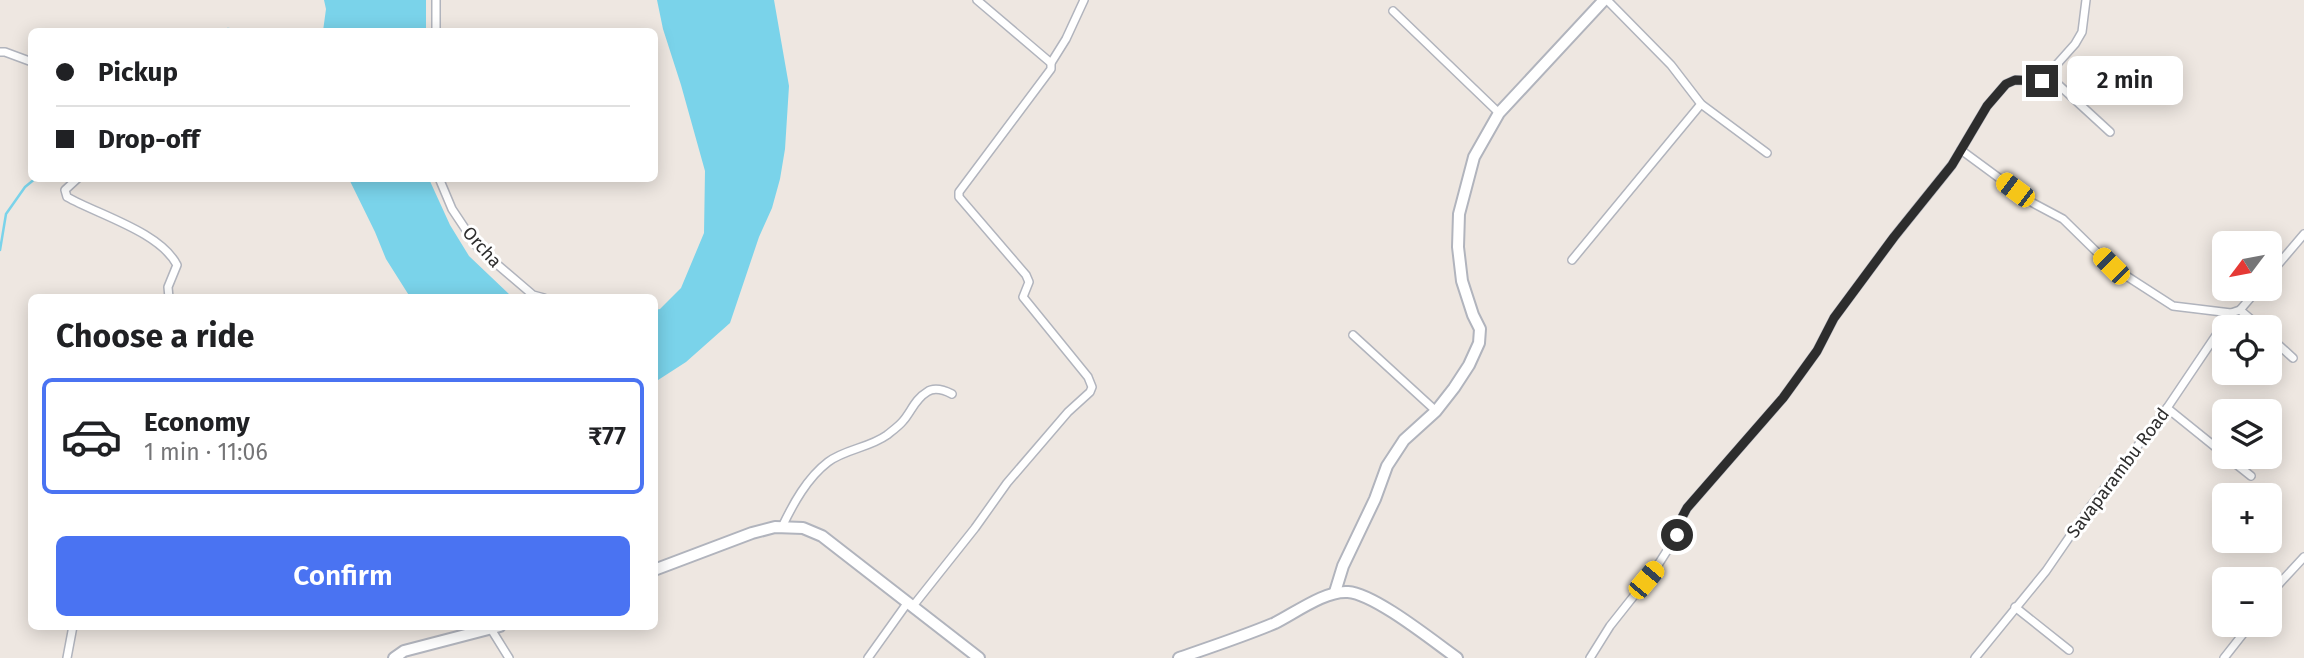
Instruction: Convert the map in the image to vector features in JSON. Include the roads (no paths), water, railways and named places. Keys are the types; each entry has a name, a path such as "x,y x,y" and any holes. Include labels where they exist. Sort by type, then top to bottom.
{"main road":[{"path":"1335,592 1343,566 1375,499 1387,466 1404,440 1436,411 1469,365 1479,343 1480,329 1462,281 1458,247 1459,214 1474,157 1499,113 1605,0"},
{"path":"658,568 752,533 782,527 803,528 822,536 979,658"},
{"path":"1179,658 1275,623 1335,592 1363,595 1457,658"},
{"path":"394,658 404,651 460,631"}],"street":[{"path":"436,0 436,28"},
{"path":"977,0 1051,63"},
{"path":"868,658 975,528 1007,483 1092,387 1071,354 1023,297 1029,282 1026,275 959,197 959,191 1051,69 1051,63 1084,0"},
{"path":"1605,0 1671,65 1701,104 1767,153"},
{"path":"1590,658 1610,626 1656,568 1677,535 1679,523 1687,508 1783,398 1817,351 1834,318 1952,165 1987,106 2006,84 2015,80 2042,81 2049,76 2082,32 2086,0"},
{"path":"1392,11 1499,113"},
{"path":"0,52 28,61"},
{"path":"2049,76 2110,132"},
{"path":"1572,260 1701,104"},
{"path":"1961,150 2033,203 2063,219 2111,266 2173,306 2231,313 2241,310 2248,301"},
{"path":"74,182 65,190 67,197 116,219 171,252 177,265 168,286 169,294"},
{"name":"Orcha","path":"441,182 452,209 478,248 532,294"},
{"path":"2282,260 2304,234"},
{"path":"2241,310 2247,315"},
{"name":"Savaparambu Road","path":"1975,658 2046,571 2090,507 2167,408 2231,313"},
{"path":"1353,335 1436,411"},
{"path":"2282,348 2293,358"},
{"path":"782,527 803,490 830,461 876,443 889,434 903,422 912,407 928,391 943,389 952,394"},
{"path":"2167,408 2212,445"},
{"path":"2242,469 2251,476"},
{"path":"2282,581 2304,557"},
{"path":"2015,607 2069,650"},
{"path":"67,658 72,630"},
{"path":"496,630 509,658"},
{"path":"2224,658 2241,637"}],"water":[{"path":"324,0 426,0 426,28 323,28 326,9"},
{"path":"657,0 774,0 789,86 780,179 730,323 686,362 658,380 658,309 681,288 704,233 705,171"},
{"path":"350,182 430,182 450,225 469,256 509,294 408,294 386,259"}],"waterway":[{"path":"0,250 6,214 31,182"}]}
